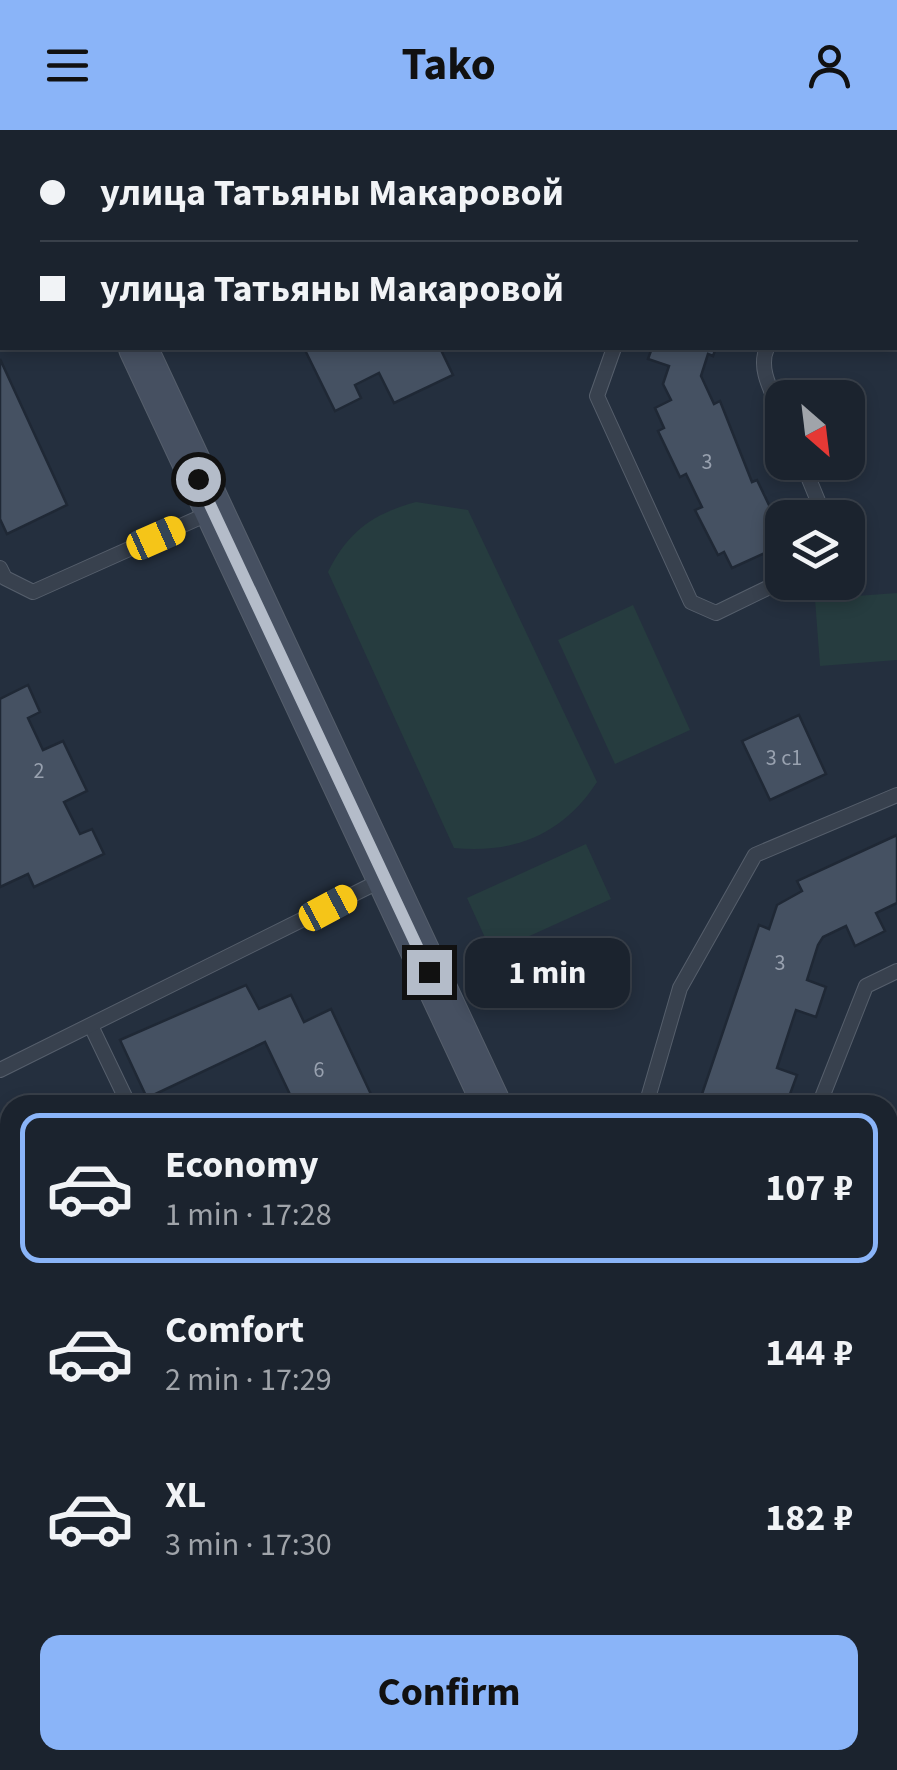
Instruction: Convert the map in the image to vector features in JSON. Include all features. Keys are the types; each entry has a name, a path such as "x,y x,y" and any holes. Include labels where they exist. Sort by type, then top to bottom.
{"street":[{"path":"139,350 487,1095"}],"lane":[{"path":"613,350 597,396 691,602 716,612 765,588"},
{"path":"766,350 763,357 768,380"},
{"path":"0,568 5,578 33,592 212,512"},
{"path":"649,1095 680,988 754,855 897,794"},
{"path":"0,1070 92,1028 385,878"},
{"path":"822,1095 866,986 897,971"},
{"path":"92,1028 124,1095"}],"green space":[{"path":"416,502 468,510 597,782 569,815 536,837 497,848 454,848 328,572 344,545 363,526"},
{"path":"897,593 897,660 820,666 815,600 865,600 865,595"},
{"path":"633,605 690,730 615,764 558,640"},
{"path":"586,844 611,899 492,953 467,898"}],"building":[{"path":"305,350 441,350 453,375 394,403 379,373 355,385 361,398 335,411"},
{"path":"651,350 715,350 713,356 708,354 701,376 714,404 720,401 752,482 757,480 767,500 765,553 732,568 724,552 718,555 695,510 702,507 686,474 680,477 658,431 664,428 655,408 671,400 663,384 669,366 648,359"},
{"path":"0,359 67,505 7,534 0,519"},
{"path":"28,685 40,712 28,718 43,750 63,741 87,791 64,802 80,834 92,829 104,854 34,887 28,874 0,887 0,699"},
{"path":"799,715 826,774 770,800 742,741"},
{"path":"897,835 897,903 876,913 885,931 855,946 846,926 823,937 818,945 807,980 826,987 816,1017 796,1010 777,1068 797,1075 790,1095 702,1095 759,925 769,929 777,905 802,891 797,881"},
{"path":"246,985 259,1009 291,995 304,1022 331,1009 371,1095 290,1095 265,1042 153,1095 146,1095 120,1040"}],"route":[{"path":"198,479 429,972"}]}
